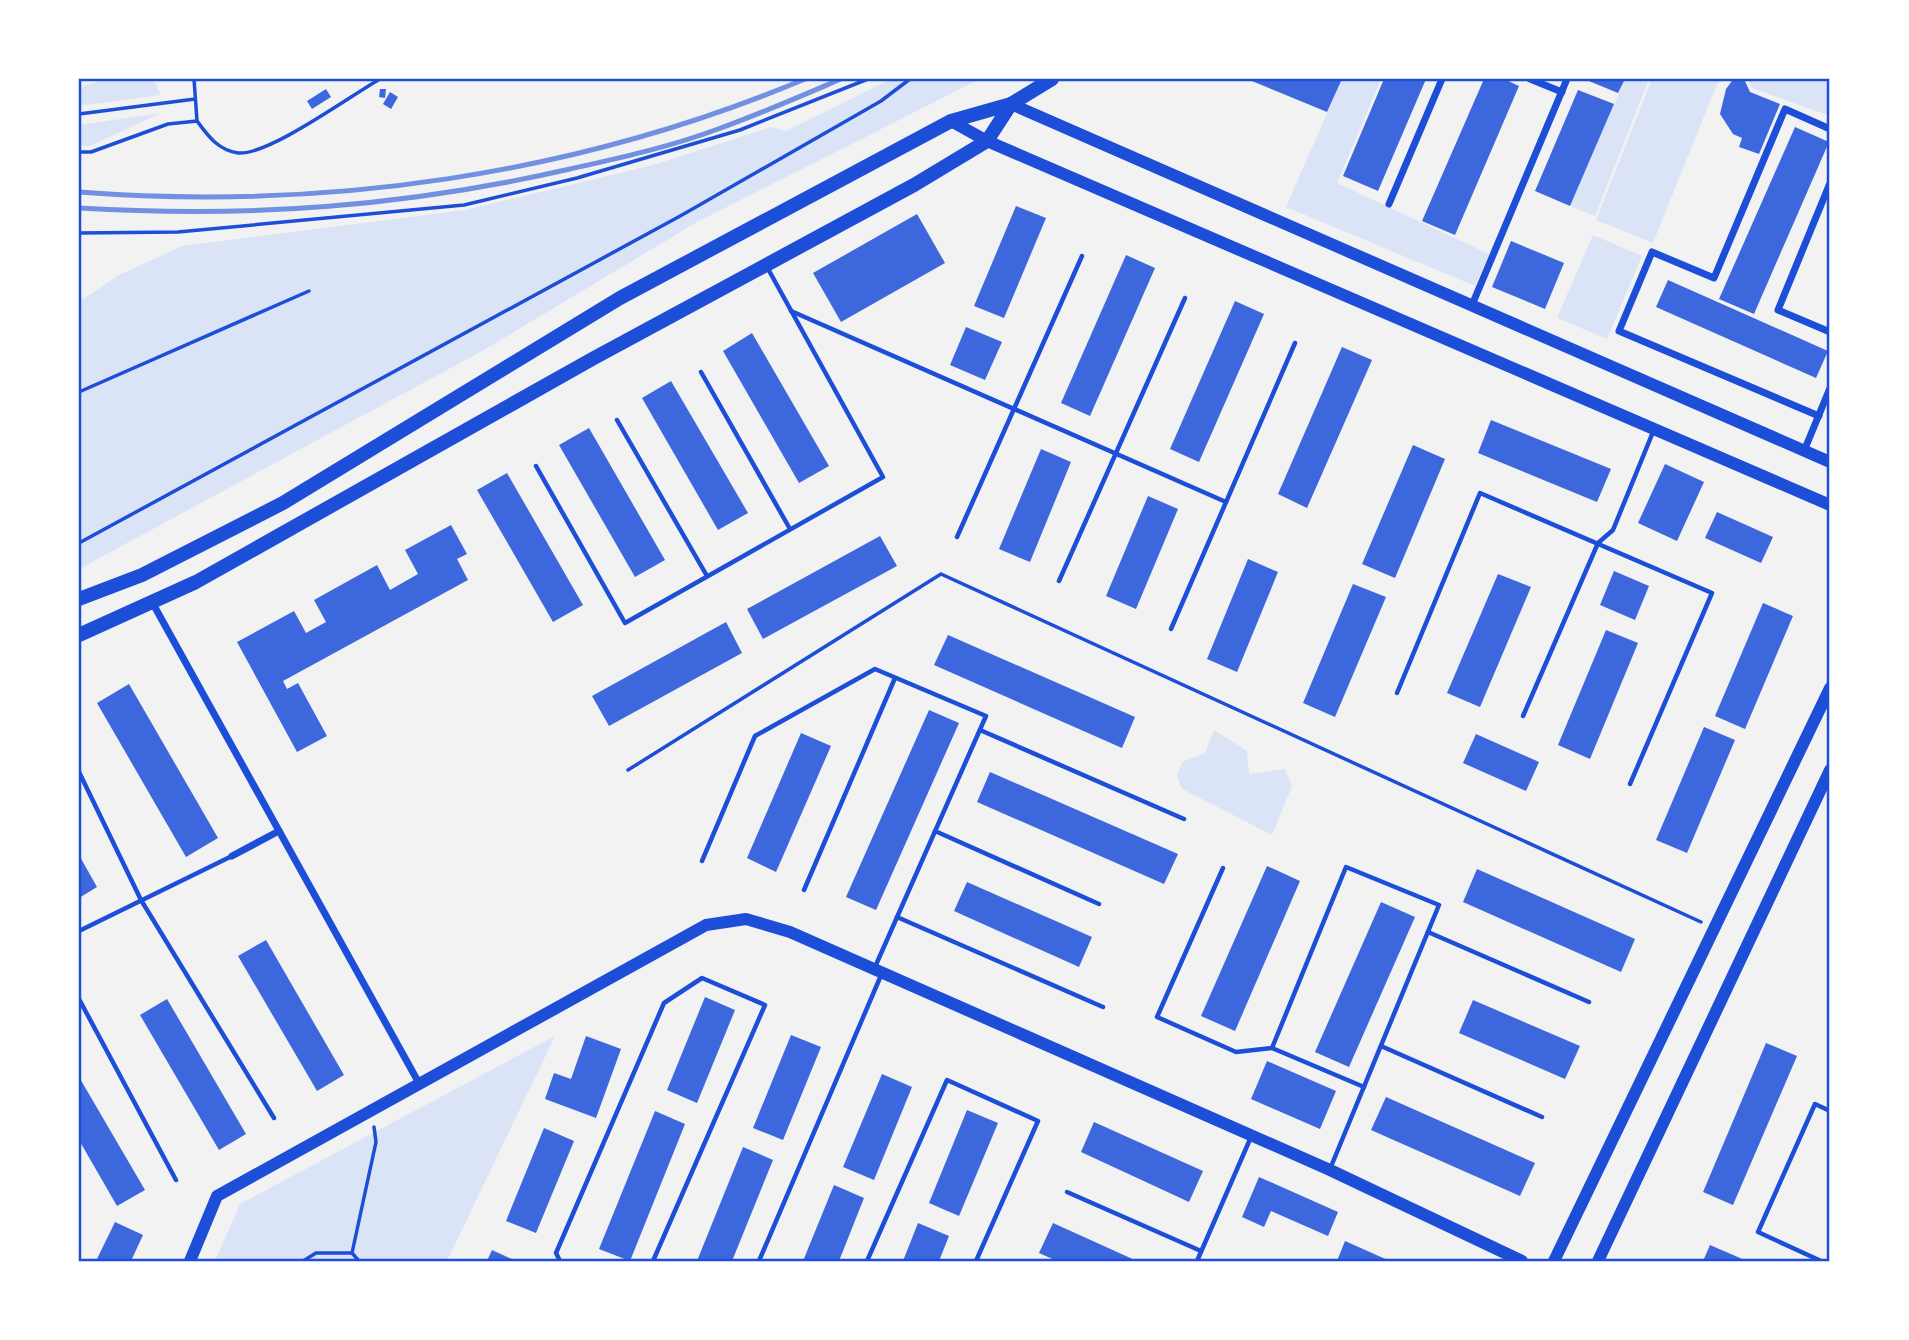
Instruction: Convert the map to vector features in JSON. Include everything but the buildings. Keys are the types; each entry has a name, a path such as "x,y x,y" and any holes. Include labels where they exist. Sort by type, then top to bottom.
{"main road":[{"path":"79,599 142,575 283,503 620,298 951,121 1012,104 1052,79"},
{"path":"79,635 196,582 914,185 987,141 1012,104"}],"street":[{"path":"1389,204 1442,79"},
{"path":"1530,79 1562,92"},
{"path":"1472,305 1567,79"},
{"path":"1012,104 1830,462"},
{"path":"1819,416 1619,331 1652,252 1714,278 1785,109 1830,129"},
{"path":"951,121 987,141 1830,505"},
{"path":"1830,183 1778,310 1830,332"},
{"path":"1804,451 1830,388"},
{"path":"152,602 420,1086"},
{"path":"1554,1261 1830,688"},
{"path":"1598,1261 1830,770"},
{"path":"232,856 279,831"},
{"path":"190,1261 217,1196 420,1086 706,925 746,919 790,932 1330,1170 1522,1261"}],"lane":[{"path":"957,537 1082,256"},
{"path":"536,466 625,623 883,477 766,265"},
{"path":"1059,581 1185,298"},
{"path":"791,312 1226,502"},
{"path":"1171,629 1294,343"},
{"path":"701,372 790,529"},
{"path":"617,420 707,576"},
{"path":"1523,716 1598,543 1613,530 1654,429"},
{"path":"1397,693 1480,493 1712,593 1630,784"},
{"path":"702,861 755,736 875,669 986,716 897,917 878,971 758,1261"},
{"path":"804,890 895,678"},
{"path":"980,730 1184,820"},
{"path":"79,772 141,900 274,1118"},
{"path":"935,831 1099,904"},
{"path":"79,931 232,856"},
{"path":"1272,1048 1346,867 1438,905 1330,1170"},
{"path":"1223,868 1157,1017 1236,1052 1272,1048 1364,1087"},
{"path":"897,917 1103,1007"},
{"path":"1428,932 1589,1002"},
{"path":"560,1261 556,1254 664,1003 702,978 765,1005 653,1261"},
{"path":"79,999 176,1180"},
{"path":"1381,1046 1542,1117"},
{"path":"867,1261 947,1080 1038,1121 976,1261"},
{"path":"1821,1261 1758,1232 1815,1104 1830,1111"},
{"path":"1197,1261 1252,1136"},
{"path":"1068,1192 1201,1251"}],"path":[{"path":"194,79 197,121 215,145 238,153 262,150 380,79"},
{"path":"79,233 178,232 464,205 577,178 740,130 868,79"},
{"path":"79,543 682,215 881,101 910,79"},
{"path":"79,114 195,99"},
{"path":"79,152 91,152 168,124 197,121"},
{"path":"79,391 309,291"},
{"path":"628,770 941,574 1713,928"},
{"path":"352,1253 376,1142 372,1112"},
{"path":"303,1261 316,1254 352,1253"},
{"path":"352,1253 359,1261"}],"shaded area":[{"path":"108,79 153,79 161,95 79,106 79,87"},
{"path":"891,79 980,79 697,222 484,350 79,569 79,302 117,276 182,246 465,210 653,165 771,127 786,131"},
{"path":"1342,79 1381,79 1337,183 1489,254 1475,286 1286,207"},
{"path":"1625,79 1649,79 1595,216 1570,206"},
{"path":"1652,79 1719,79 1653,243 1596,220"},
{"path":"1747,79 1830,79 1830,116 1752,88"},
{"path":"161,113 90,146 79,146 79,125"},
{"path":"1593,235 1642,256 1607,339 1557,318"},
{"path":"1214,730 1247,751 1249,774 1285,769 1292,786 1272,835 1182,789 1177,776 1182,762 1205,753"},
{"path":"555,1036 447,1261 215,1261 240,1204"}],"railway":[{"path":"79,192 172,197 264,196 357,190 449,179 540,162 630,140 718,112 805,79"},
{"path":"79,208 142,211 265,210 386,201 447,193 570,169 663,147 734,123 841,79"}]}
